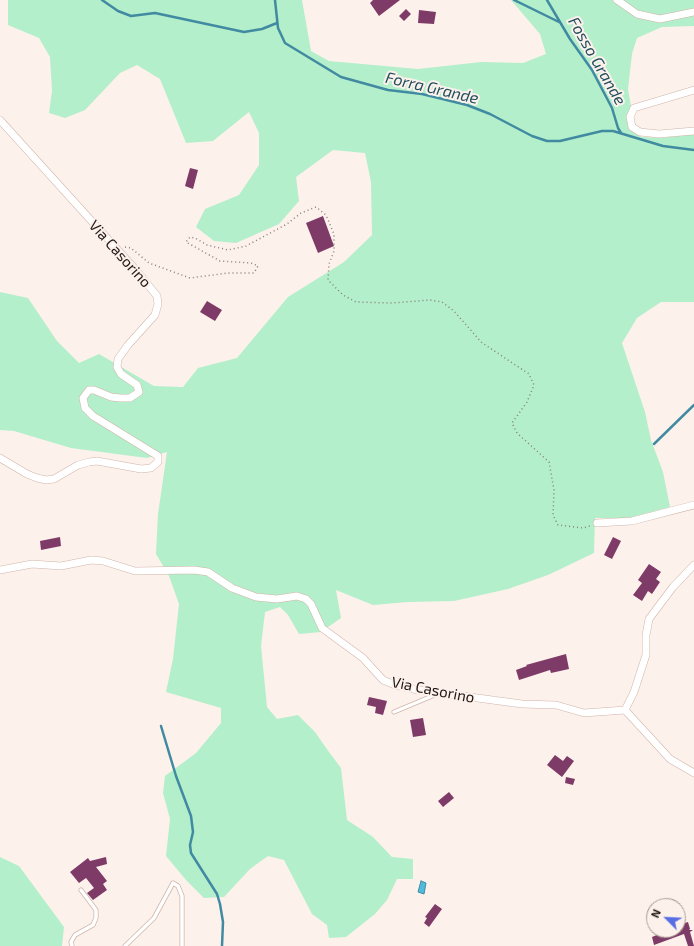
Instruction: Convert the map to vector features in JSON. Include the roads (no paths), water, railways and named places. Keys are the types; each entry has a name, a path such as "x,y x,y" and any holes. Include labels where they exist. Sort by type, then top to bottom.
{"street":[{"path":"617,0 637,14 660,19 694,12"},
{"path":"694,90 634,108 630,117 632,127 640,132 659,134 694,131"},
{"name":"Via Casorino","path":"0,120 136,270 156,296 158,304 155,315 128,345 118,359 117,367 121,374 137,385 139,392 130,398 111,398 94,390 89,390 83,398 85,408 93,416 158,456 158,462 151,468 141,469 97,461 89,462 78,465 54,479 46,480 32,476 0,458"},
{"path":"597,523 632,521 694,505"},
{"name":"Via Casorino","path":"0,570 32,564 61,566 91,560 103,561 135,571 194,570 208,572 232,588 256,598 277,599 297,596 306,599 311,604 322,628 363,658 383,680 395,685 440,693 522,704 556,705 584,713 625,710"},
{"path":"694,564 673,587 649,619 646,636 646,655 634,692 625,710 670,759 694,773"}],"lane":[{"path":"394,712 440,693"},
{"path":"125,946 154,918 173,883 178,886 182,896 182,946"},
{"path":"72,946 75,936 93,925 96,918 96,910 81,890"}],"water":[{"path":"421,881 426,883 424,894 418,892"}],"waterway":[{"path":"102,0 118,11 131,16 155,13 244,32 262,29 277,23"},
{"name":"Forra Grande","path":"275,0 278,28 285,43 341,77 388,90 422,94 467,105 490,114 532,136 547,141 560,141 602,131 613,131 663,146 694,150"},
{"path":"514,0 559,22"},
{"name":"Fosso Grande","path":"547,0 570,39 592,70 612,108 621,133"},
{"path":"654,444 694,405"},
{"path":"161,726 176,776 191,816 193,832 190,845 191,853 217,894 220,904 223,922 222,946"}]}
